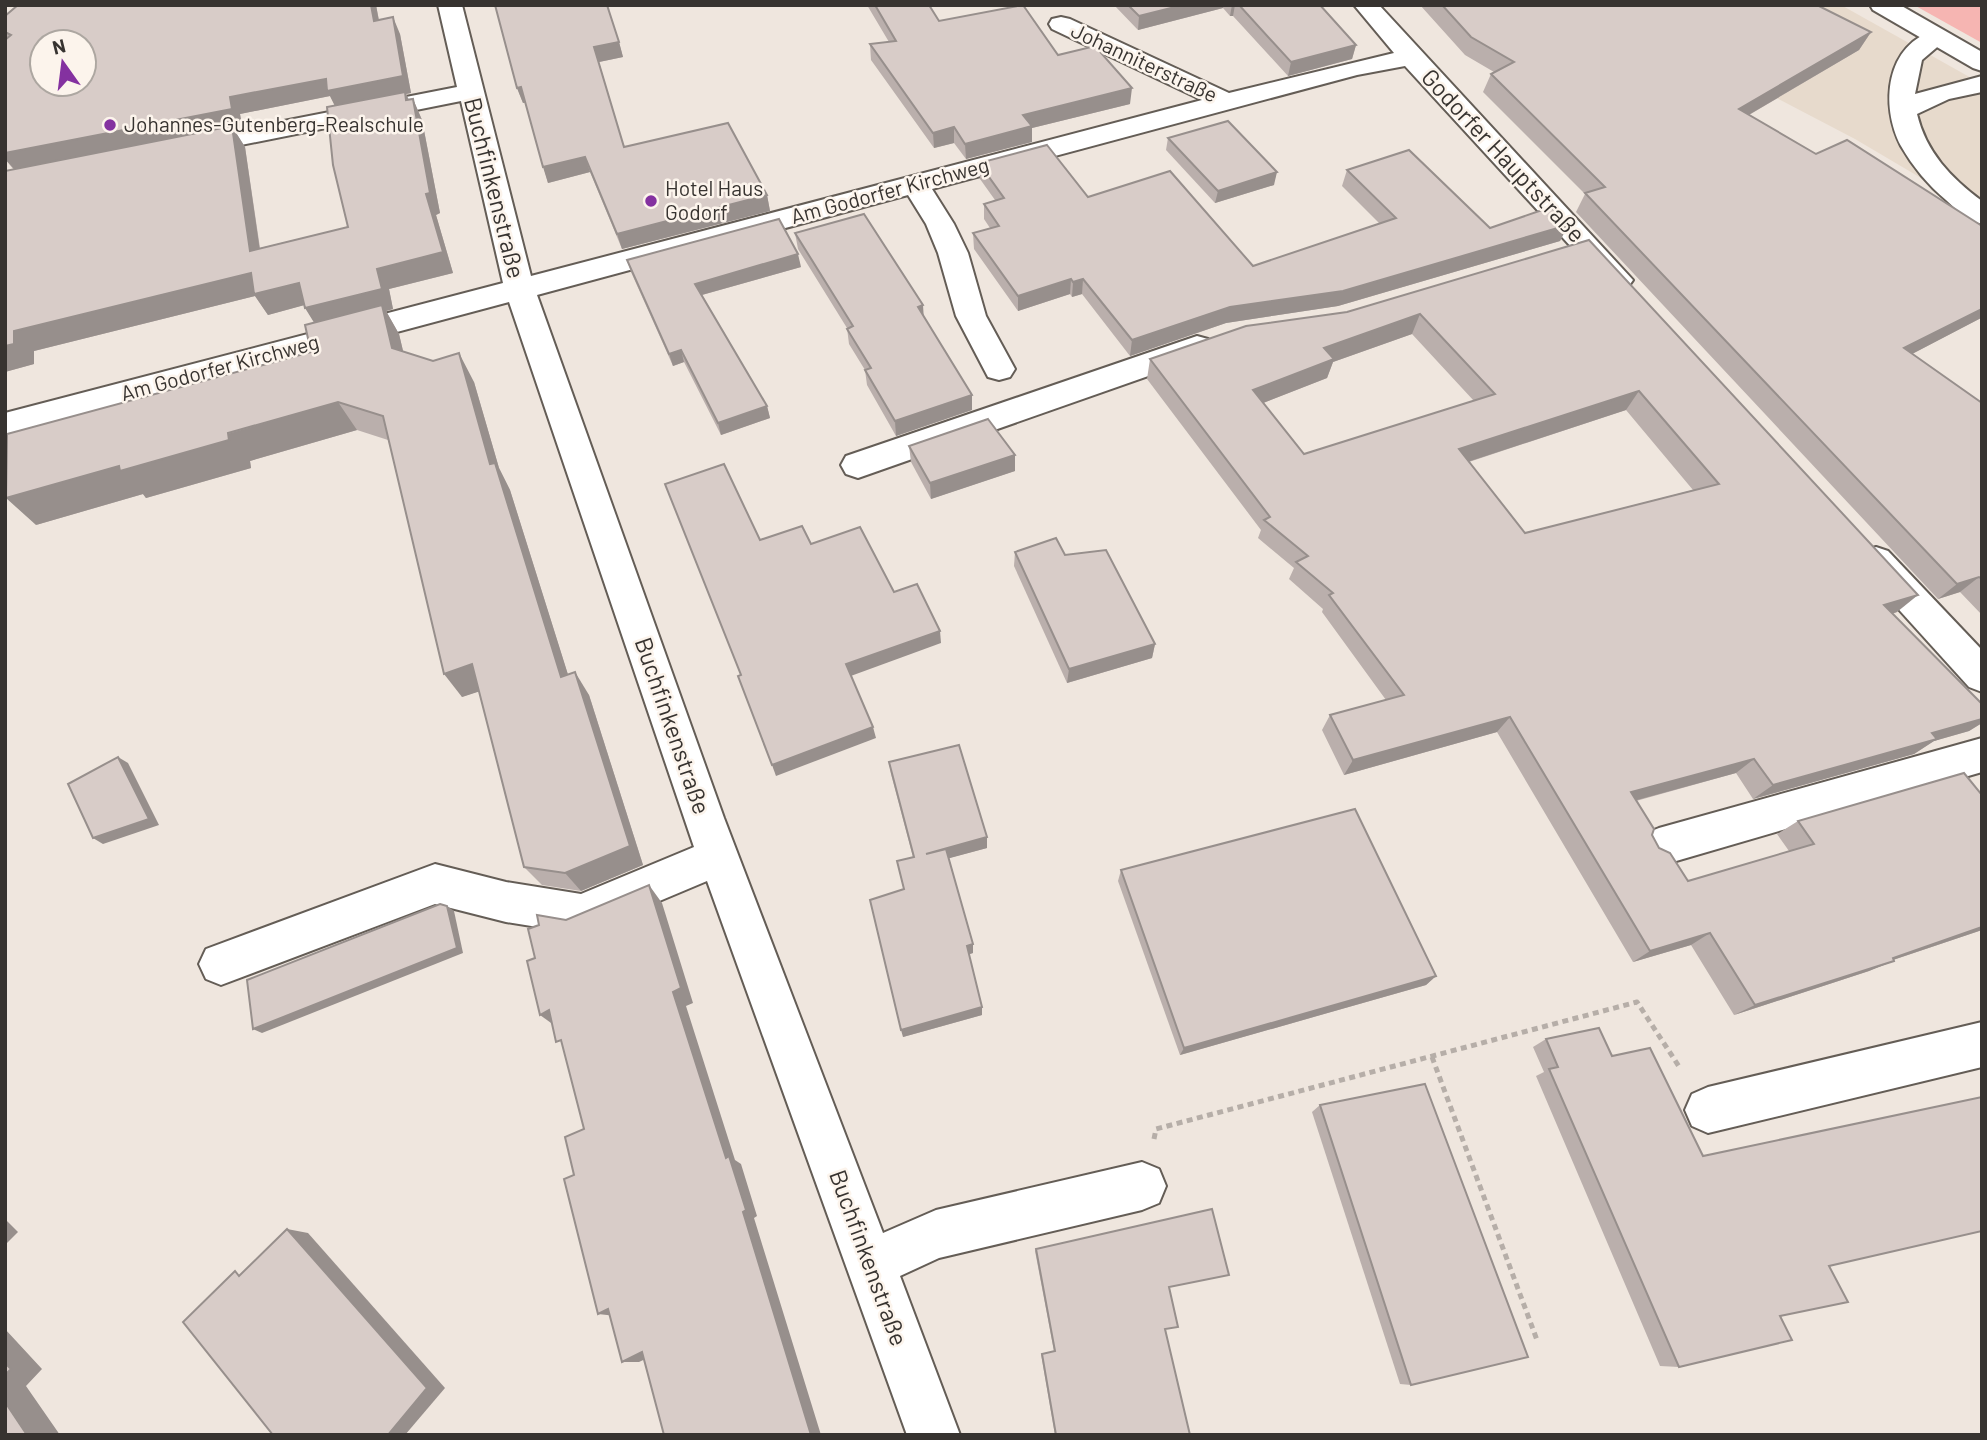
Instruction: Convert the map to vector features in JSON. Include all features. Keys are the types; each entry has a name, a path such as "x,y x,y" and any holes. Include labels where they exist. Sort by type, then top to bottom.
{"street":[{"name":"Buchfinkenstraße","path":"450,5 469,92 520,290 718,857 934,1435"},
{"name":"Godorfer Hauptstraße","path":"1366,5 1573,249 1633,296"},
{"path":"1882,5 1982,63"},
{"name":"Johanniterstraße","path":"1061,24 1227,102"},
{"path":"1937,37 1914,54 1903,77 1902,111 1906,130 1916,151 1934,174 1982,215"},
{"name":"Am Godorfer Kirchweg","path":"5,425 1356,68 1411,58"},
{"path":"1902,111 1917,101 1953,89 1982,84"},
{"path":"155,154 469,92"},
{"path":"915,185 940,224 953,253 971,316 999,369"},
{"path":"858,465 1225,338"},
{"path":"1859,542 1982,676"},
{"path":"1659,847 1982,755"},
{"path":"221,964 435,884 506,902 581,914 718,857"},
{"path":"1708,1110 1982,1044"},
{"path":"870,1265 936,1234 1142,1186"}],"path":[{"path":"1142,1186 1156,1129 1637,1002 1708,1110"},
{"path":"1432,1057 1537,1340"}],"shaded area":[{"path":"1599,5 1841,5 1982,84 1982,214 1855,139"},
{"path":"1914,5 1982,5 1982,43"}],"building":[{"name":"Johannes-Gutenberg-Realschule","path":"18,5 371,5 374,21 393,17 403,76 327,91 326,79 230,97 232,109 5,153 5,40 11,35 5,32 5,16"},
{"path":"495,5 607,5 619,42 594,47 624,147 728,123 767,195 617,234 585,157 543,167 521,87 517,88"},
{"path":"875,5 929,5 939,21 1023,5 1058,55 1095,46 1132,88 1023,115 1032,126 965,144 954,127 933,133 870,44 896,41"},
{"path":"1128,5 1183,5 1139,16"},
{"path":"1239,5 1320,5 1356,45 1291,62"},
{"path":"1442,5 1817,5 1871,32 1739,109 1816,154 1847,140 1982,226 1982,309 1904,348 1982,403 1982,579 1979,577 1957,584 1585,193 1605,187 1491,74 1514,62 1471,37"},
{"path":"405,92 406,100 413,99 430,193 426,194 443,252 377,269 382,289 305,308 299,283 254,294 251,273 14,331 14,344 5,346 5,171 232,126 250,251 348,227 333,165 327,107"},
{"path":"1228,121 1277,172 1218,191 1168,138"},
{"path":"1047,145 1088,197 1170,171 1253,266 1396,218 1347,170 1409,150 1490,228 1551,207 1568,225 1343,291 1230,307 1132,340 1083,279 1073,282 1071,279 1018,296 973,233 999,226 984,204 1004,198 979,163"},
{"path":"864,214 923,305 918,307 972,395 895,421 865,370 871,368 847,329 853,326 795,233"},
{"path":"779,219 798,254 695,284 767,406 718,423 681,350 669,354 627,260"},
{"path":"1589,240 1918,595 1884,605 1982,704 1982,719 1932,733 1937,739 1773,785 1754,759 1631,792 1654,829 1652,835 1659,848 1670,853 1688,881 1814,844 1798,821 1964,773 1982,795 1982,927 1893,958 1894,961 1755,1005 1710,933 1650,951 1510,717 1353,760 1330,715 1404,695 1329,595 1333,593 1296,562 1308,556 1264,520 1270,517 1150,359 1246,326 1347,312","holes":["1420,314 1495,394 1304,454 1253,390 1334,359 1324,348","1639,391 1719,484 1525,533 1459,449"]},
{"path":"382,305 392,348 433,361 459,353 490,464 495,463 561,677 575,672 630,846 565,873 524,867 472,664 444,674 383,416 338,402 228,433 229,440 120,471 119,466 6,498 7,434 311,352 305,325"},
{"path":"988,419 1015,455 930,483 909,446"},
{"path":"724,464 760,540 802,526 811,544 860,527 894,592 917,584 940,631 846,664 873,727 772,765 738,676 741,675 665,484"},
{"path":"1056,538 1065,555 1106,550 1155,644 1069,669 1015,552"},
{"path":"959,745 987,837 926,854 946,849 973,944 967,946 982,1007 901,1030 870,900 904,889 897,861 914,857 889,762"},
{"path":"118,757 149,819 93,838 68,784"},
{"path":"1355,809 1436,976 1184,1048 1121,870"},
{"path":"649,885 681,988 673,992 726,1158 729,1156 746,1210 743,1212 811,1435 664,1435 642,1352 622,1362 608,1309 598,1314 564,1179 574,1175 565,1137 584,1129 561,1040 556,1042 549,1010 540,1015 527,961 535,958 528,929 539,925 537,915 566,920"},
{"path":"440,904 447,906 457,948 253,1029 247,980"},
{"path":"1599,1028 1612,1056 1650,1048 1703,1156 1982,1097 1982,1231 1829,1266 1848,1302 1780,1316 1792,1340 1679,1367 1549,1069 1558,1067 1546,1039"},
{"path":"1425,1084 1528,1357 1411,1385 1320,1105"},
{"path":"1212,1209 1229,1275 1169,1287 1178,1327 1165,1329 1190,1435 1056,1435 1042,1354 1055,1351 1036,1249"},
{"path":"287,1229 427,1388 388,1435 273,1435 183,1322 235,1271 239,1276"},
{"path":"5,1363 11,1369 5,1375"},
{"path":"5,1402 27,1435 5,1435"}],"place":[{"name":"Johannes-Gutenberg-Realschule","path":"110,125"},
{"name":"Hotel Haus Godorf","path":"651,201"}]}
